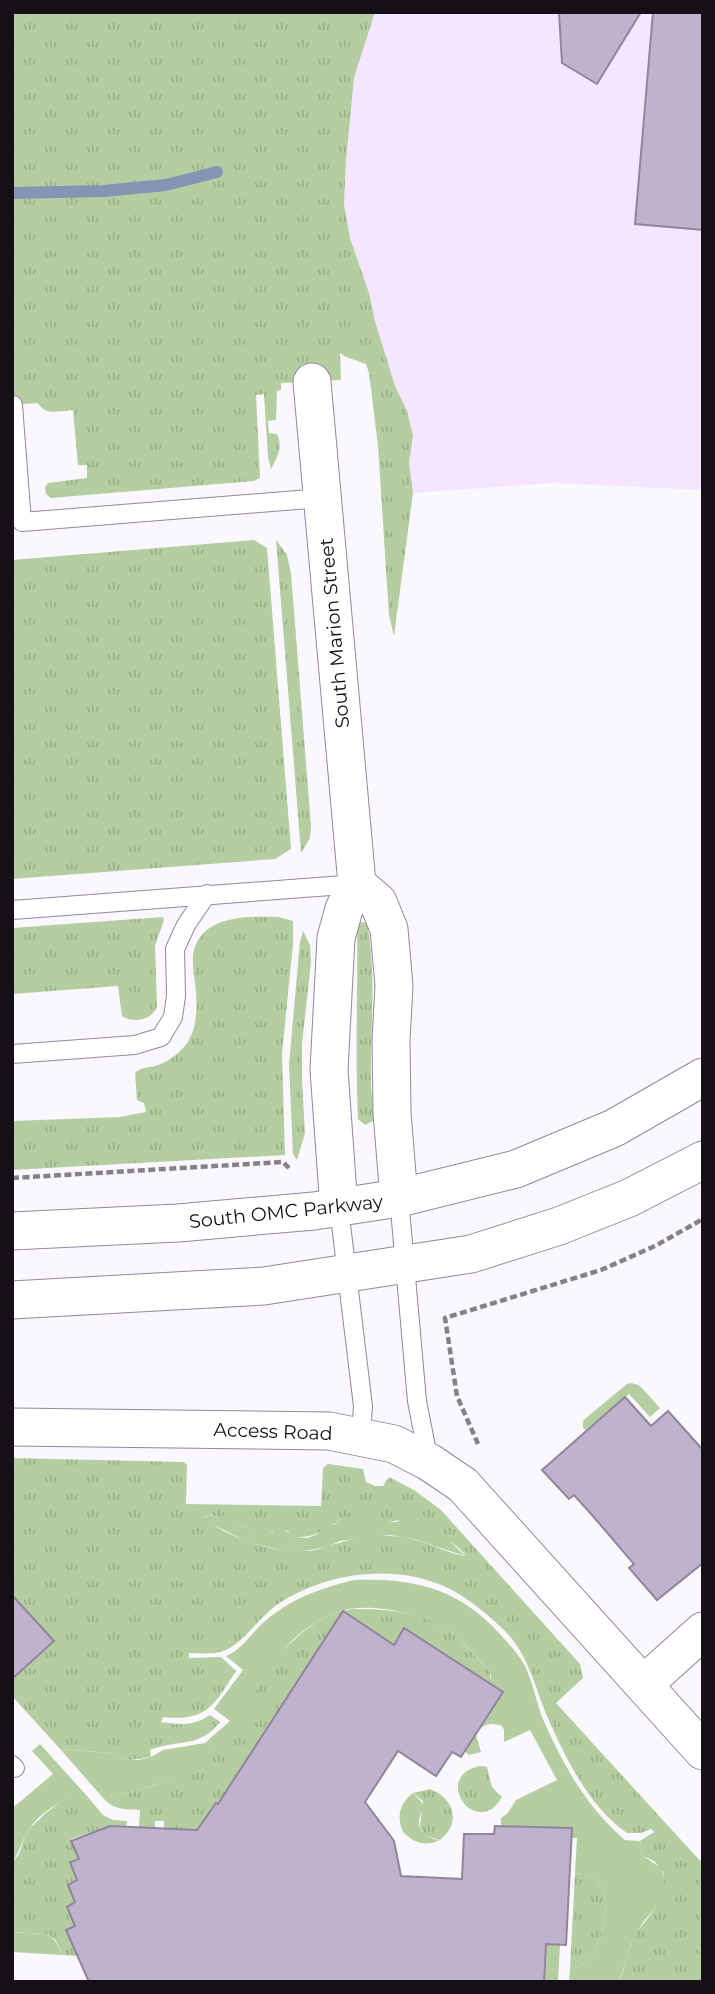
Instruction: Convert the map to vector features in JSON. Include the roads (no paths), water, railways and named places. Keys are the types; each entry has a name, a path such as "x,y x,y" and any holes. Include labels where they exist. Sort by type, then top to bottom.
{"street":[{"name":"South Marion Street","path":"312,382 357,884"},
{"path":"339,1208 329,1057 336,938 344,909 357,884 378,902 389,929 394,986 391,1040 392,1112 399,1198"},
{"name":"South OMC Parkway","path":"12,1231 178,1223 339,1208 399,1198 516,1169 614,1128 703,1077"},
{"path":"12,1300 264,1286 471,1254 559,1226 629,1198 703,1160"},
{"name":"Access Road","path":"12,1427 329,1431 394,1444 429,1462 463,1485 703,1751"},
{"path":"644,1684 703,1631"}],"lane":[{"path":"13,405 22,522 322,498"},
{"path":"12,910 357,884"},
{"path":"12,1054 135,1045 161,1037 173,1017 176,996 175,949 186,925 207,894"},
{"path":"399,1198 417,1401 429,1462"},
{"path":"339,1208 363,1406 361,1436"}],"waterway":[{"path":"12,193 104,191 166,185 217,172"}]}
